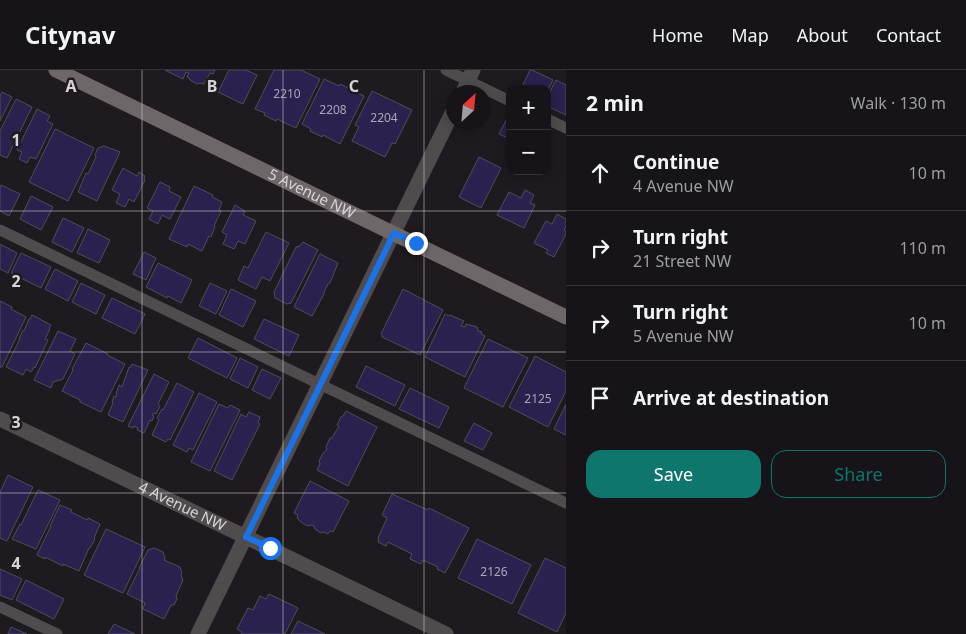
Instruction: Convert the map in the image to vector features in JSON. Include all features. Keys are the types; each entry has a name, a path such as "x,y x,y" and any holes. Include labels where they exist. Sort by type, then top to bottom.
{"street":[{"name":"5 Avenue NW","path":"56,70 566,316"},
{"path":"198,634 446,127"},
{"name":"4 Avenue NW","path":"0,420 446,634"}],"lane":[{"path":"446,70 506,99"},
{"path":"551,121 566,128"},
{"path":"0,230 566,503"},
{"path":"0,607 57,634"}],"building":[{"path":"165,70 215,70 213,74 210,73 204,84 197,84 187,77 189,73 186,72 183,79"},
{"path":"229,70 246,70 257,75 243,104 218,92"},
{"path":"274,70 301,70 320,79 296,128 277,119 276,121 255,109"},
{"path":"530,70 553,80 550,85 523,85"},
{"path":"324,79 339,86 340,84 364,96 340,144 310,131 311,129 302,124"},
{"path":"556,80 566,85 566,115 551,108 551,89"},
{"path":"372,91 412,110 395,144 392,143 385,157 352,141 359,127 355,125"},
{"path":"2,92 12,97 0,121 0,96"},
{"path":"16,99 32,107 7,158 0,155 0,131"},
{"path":"37,109 50,116 47,121 53,124 36,159 30,157 27,163 19,159 22,152 17,150"},
{"path":"506,121 506,137 499,134"},
{"path":"55,129 94,148 68,201 29,182"},
{"path":"104,146 120,152 97,201 78,192 86,173 88,174 96,157 98,148"},
{"path":"479,157 501,168 481,208 459,197"},
{"path":"123,168 137,176 139,172 145,176 145,180 134,202 129,199 125,207 116,203 120,194 112,190"},
{"path":"160,182 170,187 169,191 181,197 170,219 162,215 158,224 149,219 153,211 147,208"},
{"path":"1,185 20,194 9,216 0,211"},
{"path":"194,186 213,195 212,197 222,202 219,210 221,211 211,237 209,236 202,251 188,244 187,247 169,239"},
{"path":"525,190 534,195 530,203 535,205 524,228 497,215 509,192 521,198"},
{"path":"31,196 53,207 41,230 20,219"},
{"path":"235,205 245,211 243,215 256,221 245,244 238,241 234,249 223,244 227,235 222,232"},
{"path":"557,214 566,219 564,230 566,234 554,257 546,253 548,250 534,243 546,221 552,224"},
{"path":"63,218 84,228 72,252 52,242"},
{"path":"88,229 110,240 99,263 77,253"},
{"path":"266,232 289,243 270,281 262,277 256,289 238,280 244,266 248,268"},
{"path":"303,242 318,250 291,303 287,304 275,298 274,292 296,247 300,246"},
{"path":"0,244 17,253 8,273 0,269"},
{"path":"144,252 156,258 146,280 133,274"},
{"path":"21,253 51,267 41,288 11,273"},
{"path":"320,254 338,263 330,283 312,316 294,307"},
{"path":"158,263 192,280 181,303 146,287"},
{"path":"55,269 78,281 68,301 45,289"},
{"path":"81,283 105,295 96,314 72,302"},
{"path":"210,283 227,291 216,314 199,306"},
{"path":"231,289 256,301 243,327 219,315"},
{"path":"403,289 443,310 420,355 382,337 381,334"},
{"path":"112,298 145,314 135,334 102,318"},
{"path":"0,301 26,317 2,367 0,367"},
{"path":"445,314 464,321 461,326 465,327 466,324 477,327 478,331 482,332 481,334 485,336 465,377 425,357"},
{"path":"32,315 51,325 45,339 48,340 35,368 31,372 26,369 23,375 6,367"},
{"path":"264,319 299,335 289,356 254,339"},
{"path":"58,331 76,339 70,351 75,354 63,379 53,382 51,388 34,380"},
{"path":"198,338 237,358 227,378 188,358"},
{"path":"488,339 528,358 503,407 464,388"},
{"path":"86,343 125,364 101,412 62,391"},
{"path":"535,356 566,372 566,391 548,427 509,407"},
{"path":"240,358 258,367 248,388 230,379"},
{"path":"132,364 148,370 123,422 108,415 114,396 116,397 117,395 119,385 122,387 129,367"},
{"path":"366,366 405,385 395,406 356,387"},
{"path":"262,369 281,378 270,399 252,390"},
{"path":"154,374 169,382 158,404 160,406 156,414 153,413 152,421 150,420 144,433 137,430 138,428 134,426 133,428 128,426"},
{"path":"177,383 194,392 170,440 168,439 166,442 152,435 159,420 157,418"},
{"path":"410,388 449,407 439,428 399,409"},
{"path":"199,393 217,402 193,450 189,448 187,452 173,445"},
{"path":"219,404 228,408 230,405 240,410 210,471 191,462"},
{"path":"566,404 566,435 554,429"},
{"path":"346,411 377,427 348,486 317,470 320,464 319,461 327,449 330,438 332,438 339,427 337,425"},
{"path":"249,412 260,417 258,423 260,424 232,480 214,471 241,414 246,417"},
{"path":"474,423 492,433 483,450 464,441"},
{"path":"8,475 33,487 7,541 0,538 0,492"},
{"path":"310,481 349,501 333,532 330,531 328,534 321,533 314,526 308,526 301,522 297,518 298,515 294,513"},
{"path":"38,490 60,500 36,549 12,539"},
{"path":"392,494 428,510 429,508 469,528 445,573 437,569 438,567 423,560 421,564 410,559 412,554 388,542 386,546 378,542 387,518 382,515"},
{"path":"60,505 87,520 88,518 100,524 95,539 79,571 37,555"},
{"path":"106,529 145,547 123,593 84,575"},
{"path":"477,539 531,565 512,604 458,578"},
{"path":"154,548 163,552 164,560 180,567 183,580 176,596 177,599 174,605 171,605 164,619 143,609 145,603 127,594 148,550"},
{"path":"545,558 566,568 566,613 557,632 518,613"},
{"path":"0,569 22,579 12,600 0,595"},
{"path":"26,580 64,599 54,619 16,600"},
{"path":"269,594 298,608 285,634 241,634 242,632 237,629 248,608 253,610 260,596 266,599"},
{"path":"298,621 325,634 291,634"},
{"path":"114,624 135,634 108,634"},
{"path":"11,627 27,634 8,634"}],"route":[{"path":"270,548 246,537 394,233 416,243"}]}
